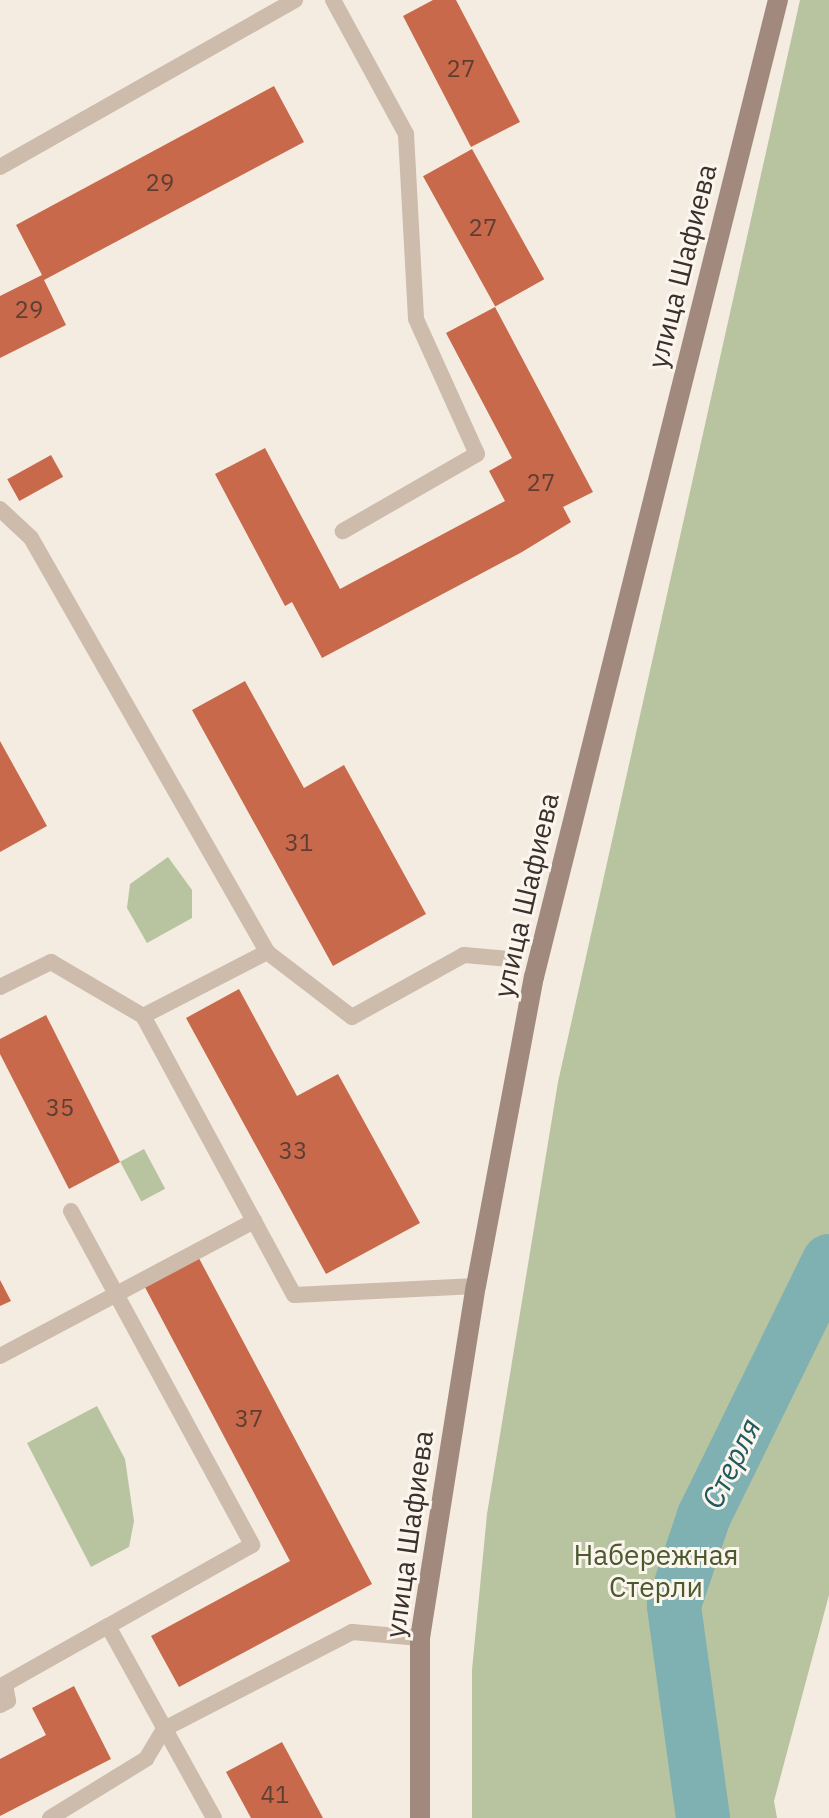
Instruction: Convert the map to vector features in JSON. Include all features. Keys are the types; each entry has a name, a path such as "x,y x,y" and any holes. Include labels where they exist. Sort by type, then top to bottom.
{"street":[{"name":"улица Шафиева","path":"420,1818 420,1638 476,1286 547,922 778,0"}],"lane":[{"path":"0,167 295,0"},
{"path":"333,0 406,134 416,319 477,454 343,531"},
{"path":"0,509 31,538 267,952 352,1017 464,955 510,959"},
{"path":"143,1016 267,952"},
{"path":"0,987 51,962 143,1016 294,1295 476,1286"},
{"path":"0,1705 8,1701 5,1684 252,1545 71,1211"},
{"path":"0,1356 254,1221"},
{"path":"108,1626 214,1818"},
{"path":"50,1818 146,1759 164,1729 352,1632 420,1638"}],"green space":[{"name":"Набережная Стерли","path":"800,0 829,0 829,1595 774,1801 777,1818 472,1818 472,1670 487,1514 558,1082"},
{"path":"168,857 192,890 192,918 147,943 127,908 130,884"},
{"path":"144,1149 165,1189 141,1201 120,1162"},
{"path":"97,1406 125,1459 134,1521 129,1547 91,1567 27,1443"}],"building":[{"path":"433,0 456,0 520,122 471,147 403,16"},
{"path":"274,86 304,142 44,280 66,325 0,358 0,296 42,275 16,225"},
{"path":"472,149 544,279 495,306 423,176"},
{"path":"495,307 593,492 563,507 571,522 522,552 322,658 292,602 285,606 215,474 265,448 340,589 505,501 489,471 512,458 446,333"},
{"path":"51,455 63,477 19,501 7,479"},
{"path":"245,681 304,788 344,765 426,914 333,966 192,710"},
{"path":"0,741 47,826 0,852"},
{"path":"239,989 297,1096 338,1074 420,1223 326,1274 186,1018"},
{"path":"46,1015 120,1162 69,1189 0,1054 0,1039"},
{"path":"193,1247 372,1584 179,1687 151,1636 290,1561 139,1276"},
{"path":"0,1280 11,1301 0,1306"},
{"path":"74,1686 111,1759 0,1816 0,1759 46,1735 32,1708"},
{"path":"282,1742 323,1818 251,1818 226,1772"}],"waterway":[{"name":"Стерля","path":"703,1818 674,1605 704,1516 829,1261"}]}
